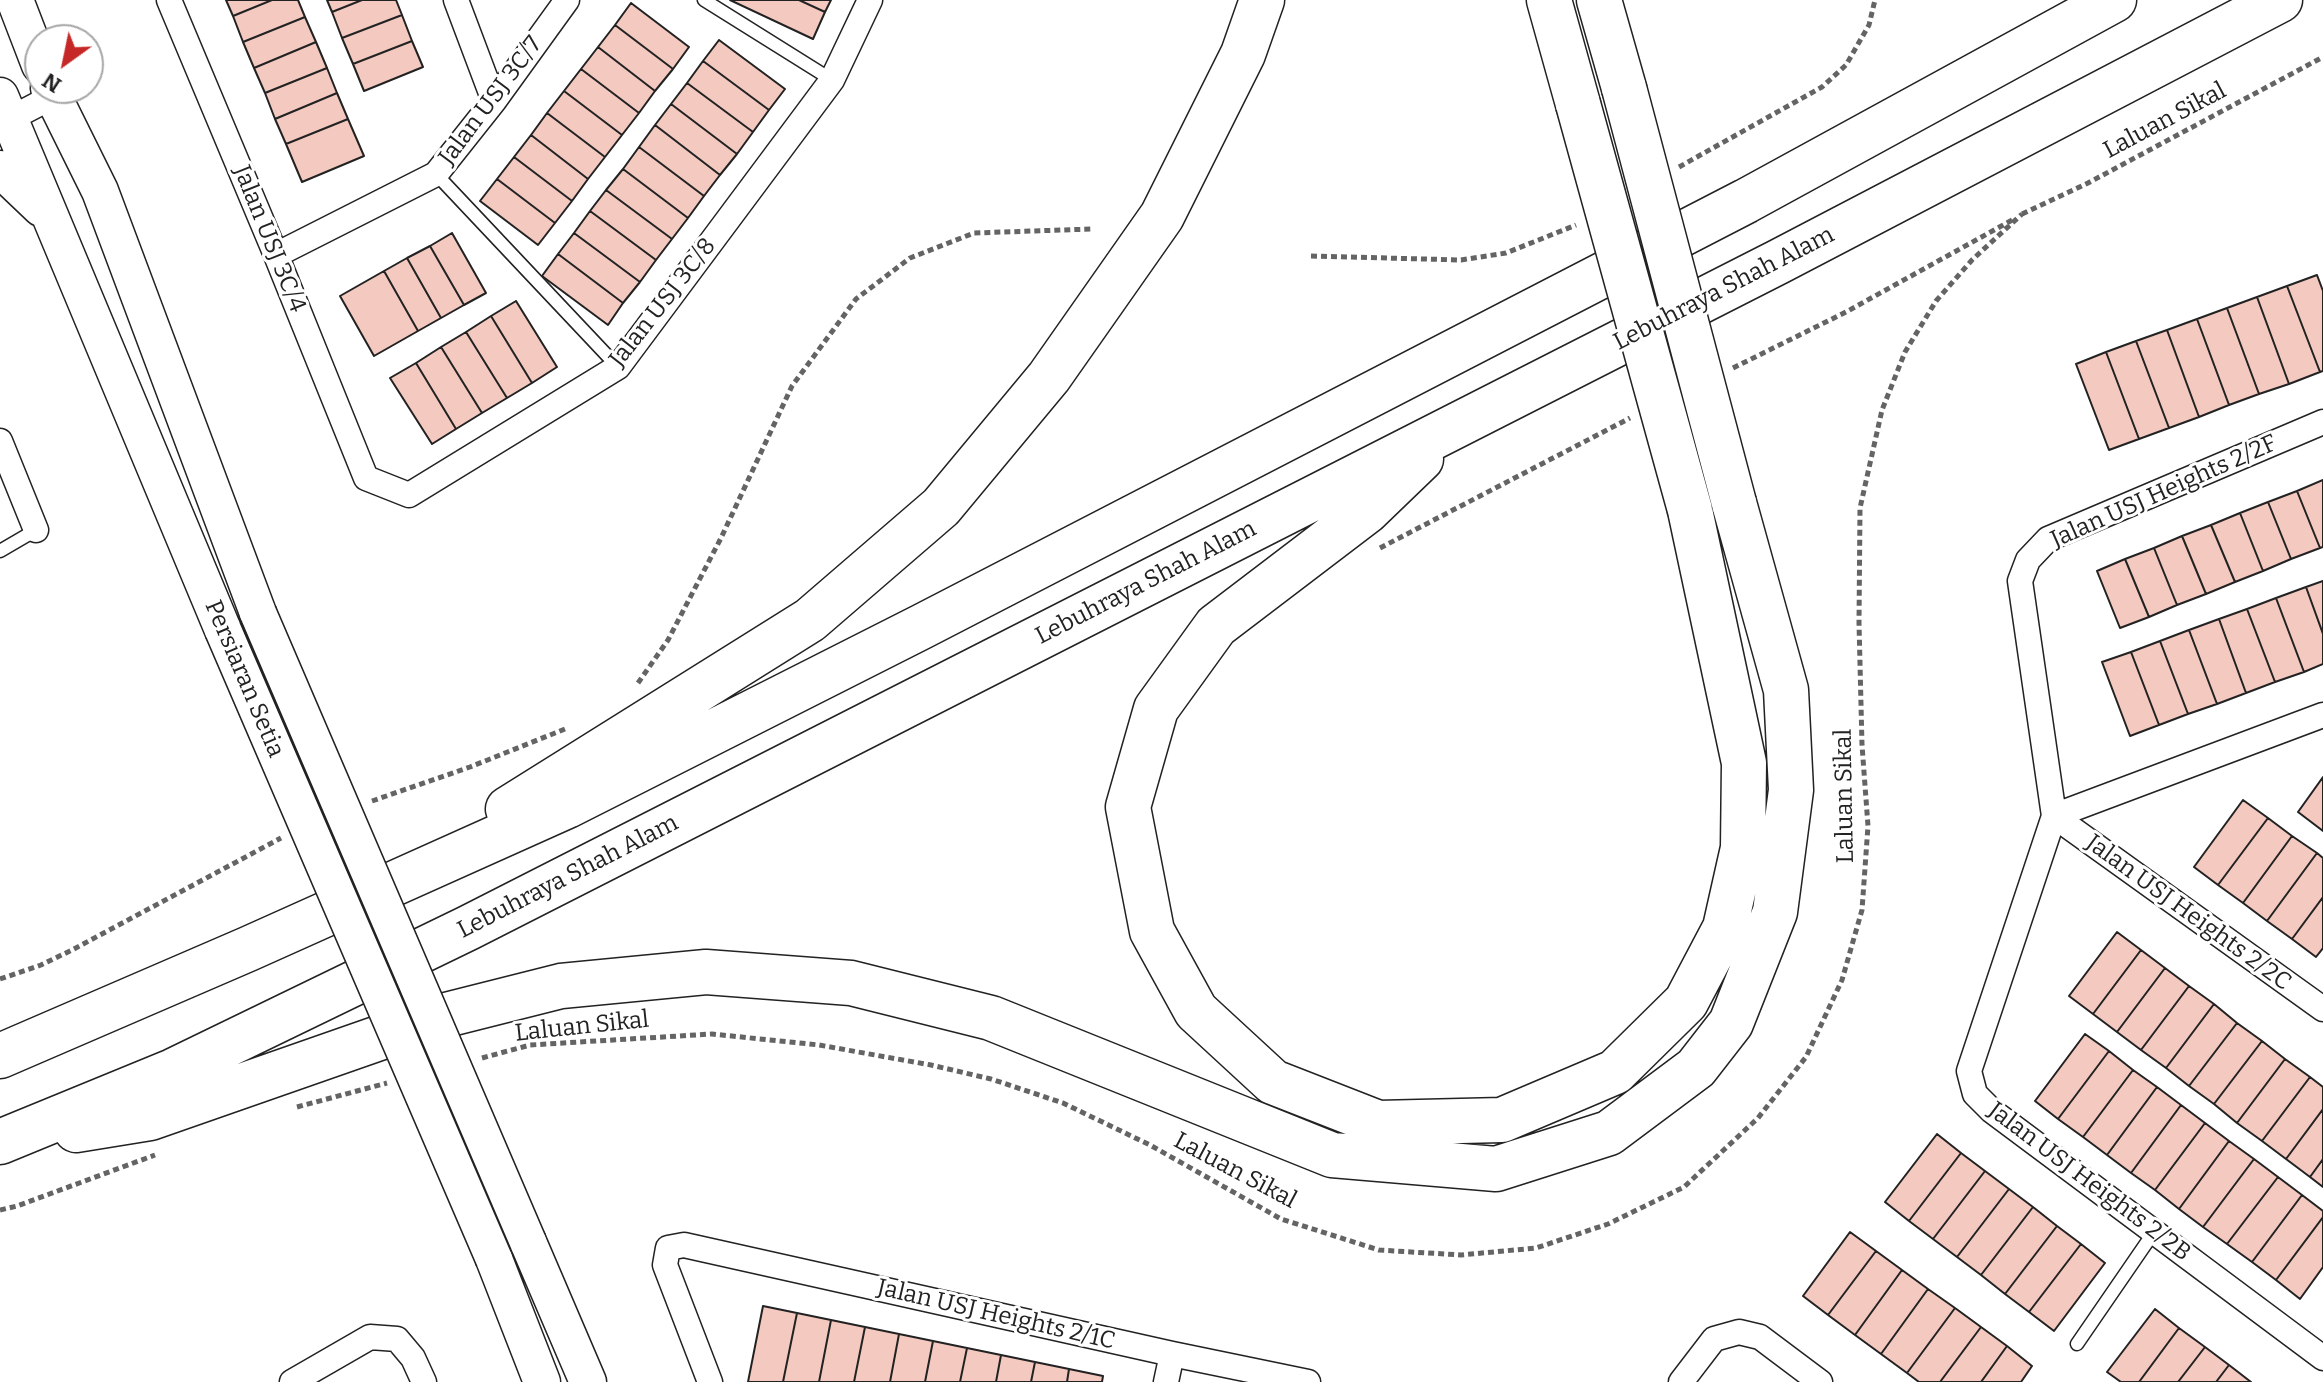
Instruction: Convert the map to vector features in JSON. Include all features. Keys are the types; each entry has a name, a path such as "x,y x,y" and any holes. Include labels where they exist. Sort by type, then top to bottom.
{"highway":[{"path":"400,881 558,776 810,620 941,507 1049,377 1162,216 1243,54 1262,0"},
{"path":"1454,426 1367,511 1216,626 1156,709 1128,807 1152,931 1196,1011 1273,1082 1378,1123 1502,1120 1615,1072 1686,1002 1725,928 1743,848 1744,763 1690,510 1549,0"},
{"path":"3,1142 150,1118 442,1016 561,986 706,972 851,983 991,1018 1332,1155 1496,1169 1609,1133 1696,1068 1731,1023 1775,912 1791,790 1786,690 1599,0"},
{"path":"0,1056 567,806 1746,201 2114,0"},
{"name":"Lebuhraya Shah Alam","path":"3,1142 173,1071 468,928 1792,255 2280,0"}],"main road":[{"name":"Persiaran Setia","path":"15,0 24,24"},
{"name":"Persiaran Setia","path":"57,104 100,191 258,613 588,1382"},
{"name":"Persiaran Setia","path":"3,113 51,218 223,630 494,1259 542,1382"},
{"path":"0,169 51,218"}],"street":[{"name":"Jalan USJ 3C/4","path":"169,0 366,478"},
{"path":"456,0 494,101"},
{"name":"Jalan USJ 3C/7","path":"276,255 436,174 494,101 567,0"},
{"name":"Jalan USJ 3C/8","path":"366,478 409,495 618,367 832,80 870,0"},
{"path":"3,113 24,99"},
{"name":"Jalan USJ Heights 2/2F","path":"2054,816 2020,581 2028,560 2048,539 2323,422"},
{"path":"0,441 36,530"},
{"path":"2054,816 2323,715"},
{"name":"Jalan USJ Heights 2/2C","path":"2054,816 2323,1009"},
{"name":"Jalan USJ Heights 2/2B","path":"2054,816 1969,1071 1975,1094 1992,1111 2323,1358"},
{"name":"Jalan USJ Heights 2/1C","path":"710,1382 665,1265 668,1248 684,1245 1308,1382"},
{"path":"1681,1382 1714,1339 1739,1332 1760,1337 1820,1382"},
{"path":"292,1382 370,1337 397,1339 413,1358 424,1382"},
{"path":"1166,1382 1172,1354"}],"lane":[{"path":"704,0 832,80"},
{"path":"436,174 618,367"},
{"path":"0,551 36,530"},
{"path":"2077,1344 2154,1232"}],"path":[{"name":"Laluan Sikal","path":"1720,374 1846,312 2022,214 2088,183 2323,57"},
{"name":"Laluan Sikal","path":"470,1061 530,1045 712,1034 819,1045 931,1065 991,1079 1063,1103 1150,1145 1281,1219 1379,1250 1461,1255 1536,1248 1608,1224 1684,1187 1758,1118 1806,1057 1842,980 1862,910 1868,826 1861,730 1860,508 1882,410 1905,352 1936,301 1972,260 2022,214"},
{"path":"638,683 668,640 792,386 856,299 910,258 974,233 1092,229"},
{"path":"1369,554 1635,415"},
{"path":"626,691 651,678"},
{"path":"369,802 470,767 574,723"},
{"path":"0,979 72,950 284,837"},
{"path":"288,1109 394,1081"},
{"path":"0,1210 158,1154"}],"building":[{"path":"226,0 272,0 233,16"},
{"path":"272,0 298,0 305,17 243,42 233,16"},
{"path":"327,0 362,0 332,12"},
{"path":"362,0 396,0 402,15 342,38 332,12"},
{"path":"730,0 799,0 825,12 813,39"},
{"path":"799,0 831,0 825,12"},
{"path":"631,3 689,47 673,69 615,25"},
{"path":"402,15 412,41 353,64 342,38"},
{"path":"305,17 316,42 254,68 243,42"},
{"path":"615,25 673,69 655,91 598,47"},
{"path":"719,40 785,89 769,110 703,61"},
{"path":"412,41 423,67 364,91 353,64"},
{"path":"316,42 327,68 265,93 254,68"},
{"path":"598,47 655,91 639,113 581,69"},
{"path":"703,61 769,110 753,132 687,83"},
{"path":"327,68 337,93 275,119 265,93"},
{"path":"581,69 639,113 622,135 564,91"},
{"path":"687,83 753,132 737,154 671,104"},
{"path":"564,91 622,135 605,157 547,113"},
{"path":"337,93 348,119 286,144 275,119"},
{"path":"671,104 737,154 720,175 655,125"},
{"path":"547,113 605,157 588,179 531,135"},
{"path":"348,119 364,156 302,182 286,144"},
{"path":"655,125 720,175 704,196 639,147"},
{"path":"531,135 588,179 572,201 514,157"},
{"path":"639,147 704,196 688,218 623,169"},
{"path":"514,157 572,201 555,223 497,179"},
{"path":"623,169 688,218 672,239 606,190"},
{"path":"497,179 555,223 538,245 480,201"},
{"path":"606,190 672,239 656,260 590,211"},
{"path":"590,211 656,260 640,282 574,233"},
{"path":"452,233 486,293 464,305 430,246"},
{"path":"574,233 640,282 623,303 558,254"},
{"path":"430,246 464,305 441,318 407,258"},
{"path":"558,254 623,303 608,325 542,276"},
{"path":"407,258 441,318 418,331 384,271"},
{"path":"384,271 418,331 374,356 340,296"},
{"path":"2317,275 2323,291 2323,371 2320,372 2287,286"},
{"path":"2287,286 2320,372 2289,384 2257,297"},
{"path":"2257,297 2289,384 2259,394 2227,308"},
{"path":"516,301 557,367 532,383 491,316"},
{"path":"2227,308 2259,394 2229,405 2197,319"},
{"path":"491,316 532,383 507,398 466,332"},
{"path":"2197,319 2229,405 2199,417 2167,330"},
{"path":"2167,330 2199,417 2169,428 2136,341"},
{"path":"466,332 507,398 482,413 441,347"},
{"path":"2136,341 2169,428 2139,439 2106,352"},
{"path":"441,347 482,413 456,429 416,363"},
{"path":"2106,352 2139,439 2109,450 2076,364"},
{"path":"416,363 456,429 432,444 390,378"},
{"path":"2323,480 2323,547 2320,548 2297,491"},
{"path":"2297,491 2320,548 2291,559 2268,502"},
{"path":"2268,502 2291,559 2263,571 2240,513"},
{"path":"2240,513 2263,571 2235,582 2211,525"},
{"path":"2211,525 2235,582 2206,594 2182,536"},
{"path":"2182,536 2206,594 2177,605 2154,548"},
{"path":"2154,548 2177,605 2149,617 2125,559"},
{"path":"2125,559 2149,617 2120,628 2097,571"},
{"path":"2323,581 2323,634 2306,587"},
{"path":"2306,587 2323,634 2323,664 2304,672 2276,598"},
{"path":"2276,598 2304,672 2275,682 2247,609"},
{"path":"2247,609 2275,682 2246,693 2219,619"},
{"path":"2219,619 2246,693 2217,704 2189,630"},
{"path":"2189,630 2217,704 2188,714 2160,641"},
{"path":"2160,641 2188,714 2159,725 2131,652"},
{"path":"2131,652 2159,725 2130,736 2102,662"},
{"path":"2323,777 2323,831 2298,812"},
{"path":"2243,800 2268,818 2218,885 2194,867"},
{"path":"2268,818 2292,836 2243,903 2218,885"},
{"path":"2292,836 2317,853 2267,921 2243,903"},
{"path":"2317,853 2323,858 2323,897 2292,939 2267,921"},
{"path":"2323,897 2323,948 2316,957 2292,939"},
{"path":"2117,932 2141,950 2093,1014 2069,996"},
{"path":"2141,950 2165,968 2117,1032 2093,1014"},
{"path":"2165,968 2189,986 2141,1050 2117,1032"},
{"path":"2189,986 2214,1004 2166,1068 2141,1050"},
{"path":"2214,1004 2237,1023 2189,1086 2166,1068"},
{"path":"2237,1023 2262,1041 2214,1104 2189,1086"},
{"path":"2085,1034 2109,1051 2058,1119 2035,1101"},
{"path":"2262,1041 2285,1059 2237,1123 2214,1104"},
{"path":"2109,1051 2133,1070 2083,1137 2058,1119"},
{"path":"2285,1059 2310,1077 2262,1141 2237,1123"},
{"path":"2133,1070 2157,1087 2107,1155 2083,1137"},
{"path":"2310,1077 2323,1087 2323,1109 2286,1159 2262,1141"},
{"path":"2157,1087 2181,1105 2131,1173 2107,1155"},
{"path":"2181,1105 2205,1123 2155,1190 2131,1173"},
{"path":"2323,1109 2323,1159 2310,1177 2286,1159"},
{"path":"2205,1123 2229,1141 2179,1209 2155,1190"},
{"path":"1937,1134 1961,1153 1909,1221 1885,1202"},
{"path":"2229,1141 2254,1159 2203,1227 2179,1209"},
{"path":"1961,1153 1985,1171 1933,1239 1909,1221"},
{"path":"2254,1159 2278,1177 2227,1244 2203,1227"},
{"path":"2323,1159 2323,1187 2310,1177"},
{"path":"1985,1171 2009,1189 1957,1257 1933,1239"},
{"path":"2278,1177 2302,1195 2252,1262 2227,1244"},
{"path":"2009,1189 2033,1207 1981,1275 1957,1257"},
{"path":"2302,1195 2323,1211 2323,1217 2276,1280 2252,1262"},
{"path":"2033,1207 2057,1226 2005,1294 1981,1275"},
{"path":"2323,1217 2323,1267 2300,1299 2276,1280"},
{"path":"2057,1226 2081,1244 2029,1312 2005,1294"},
{"path":"1850,1232 1876,1251 1828,1315 1803,1296"},
{"path":"2081,1244 2105,1263 2054,1331 2029,1312"},
{"path":"1876,1251 1902,1270 1855,1335 1828,1315"},
{"path":"1902,1270 1928,1289 1881,1354 1855,1335"},
{"path":"1928,1289 1955,1308 1907,1373 1881,1354"},
{"path":"763,1306 797,1313 783,1382 748,1382"},
{"path":"1955,1308 1981,1327 1940,1382 1919,1382 1907,1373"},
{"path":"2155,1309 2179,1328 2139,1382 2121,1382 2107,1372"},
{"path":"797,1313 831,1320 819,1382 783,1382"},
{"path":"831,1320 865,1327 854,1382 819,1382"},
{"path":"865,1327 899,1334 890,1382 854,1382"},
{"path":"1981,1327 2007,1346 1981,1382 1940,1382"},
{"path":"2179,1328 2205,1347 2178,1382 2139,1382"},
{"path":"899,1334 933,1341 925,1382 890,1382"},
{"path":"933,1341 967,1348 960,1382 925,1382"},
{"path":"2007,1346 2032,1366 2021,1382 1981,1382"},
{"path":"2205,1347 2229,1365 2216,1382 2178,1382"},
{"path":"967,1348 1001,1355 996,1382 960,1382"},
{"path":"1001,1355 1035,1362 1031,1382 996,1382"},
{"path":"1035,1362 1069,1369 1067,1382 1031,1382"},
{"path":"2229,1365 2251,1382 2216,1382"},
{"path":"1069,1369 1103,1376 1102,1382 1067,1382"}]}
